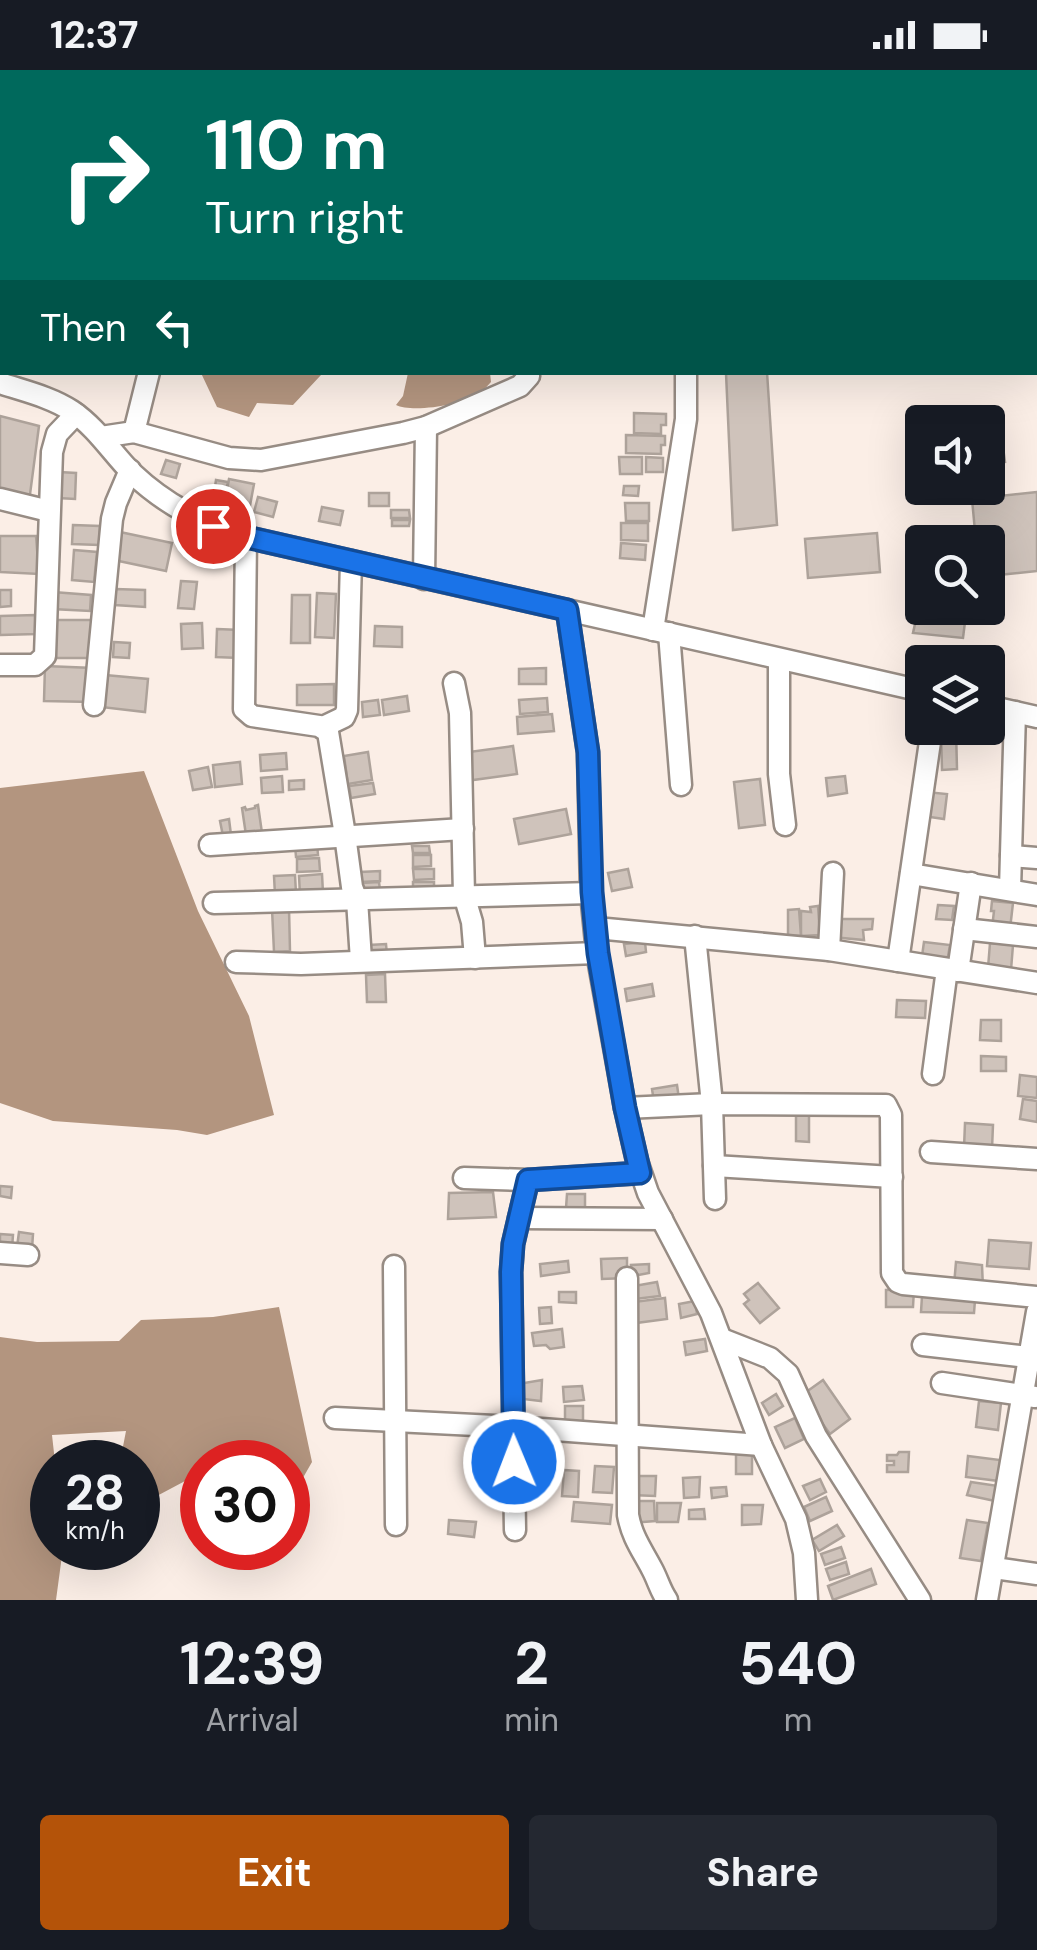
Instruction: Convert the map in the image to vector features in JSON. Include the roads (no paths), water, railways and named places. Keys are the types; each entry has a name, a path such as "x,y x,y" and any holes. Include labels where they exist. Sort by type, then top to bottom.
{"street":[{"path":"134,432 148,375"},
{"path":"101,436 134,432 228,458 261,460 371,441 426,426 520,386 528,375"},
{"path":"681,785 661,632 686,420 686,375"},
{"path":"0,383 76,414 161,498 184,514 246,537 905,688"},
{"path":"0,665 36,665 45,656 52,452 57,434 76,414"},
{"path":"424,578 426,426"},
{"path":"94,704 112,519 130,470"},
{"path":"0,499 49,511"},
{"path":"246,537 244,709 252,716 328,732 357,900 362,960"},
{"path":"323,728 344,717 346,710 350,562"},
{"path":"567,610 588,752 598,953 640,1173 712,1313 761,1446 796,1519 804,1552 807,1600"},
{"path":"779,660 780,774 785,825"},
{"path":"454,684 460,713 464,895 472,922 475,958"},
{"path":"1005,710 1037,717"},
{"path":"1010,890 1015,712"},
{"path":"898,961 930,745"},
{"path":"210,845 463,829"},
{"path":"1011,856 1037,858"},
{"path":"829,950 832,873"},
{"path":"911,874 1037,894"},
{"path":"934,1074 970,883"},
{"path":"214,903 592,892"},
{"path":"596,928 829,950 1037,983"},
{"path":"964,929 1037,937"},
{"path":"696,936 712,1104 716,1199"},
{"path":"236,962 301,964 598,953"},
{"path":"625,1108 886,1105 891,1114 892,1273 898,1282 1037,1297"},
{"path":"930,1152 1037,1158"},
{"path":"714,1166 892,1176"},
{"path":"464,1178 528,1180 640,1173"},
{"path":"515,1530 511,1272 513,1244 528,1180"},
{"path":"519,1218 662,1219"},
{"path":"0,1253 28,1255"},
{"path":"394,1266 396,1525"},
{"path":"627,1278 628,1515 636,1544 667,1600"},
{"path":"987,1600 1030,1397 1028,1356 1037,1312"},
{"path":"722,1340 770,1358 788,1374 816,1436 920,1600"},
{"path":"923,1344 1028,1356"},
{"path":"942,1383 1030,1397"},
{"path":"335,1418 761,1446"},
{"path":"994,1568 1037,1574"}]}
